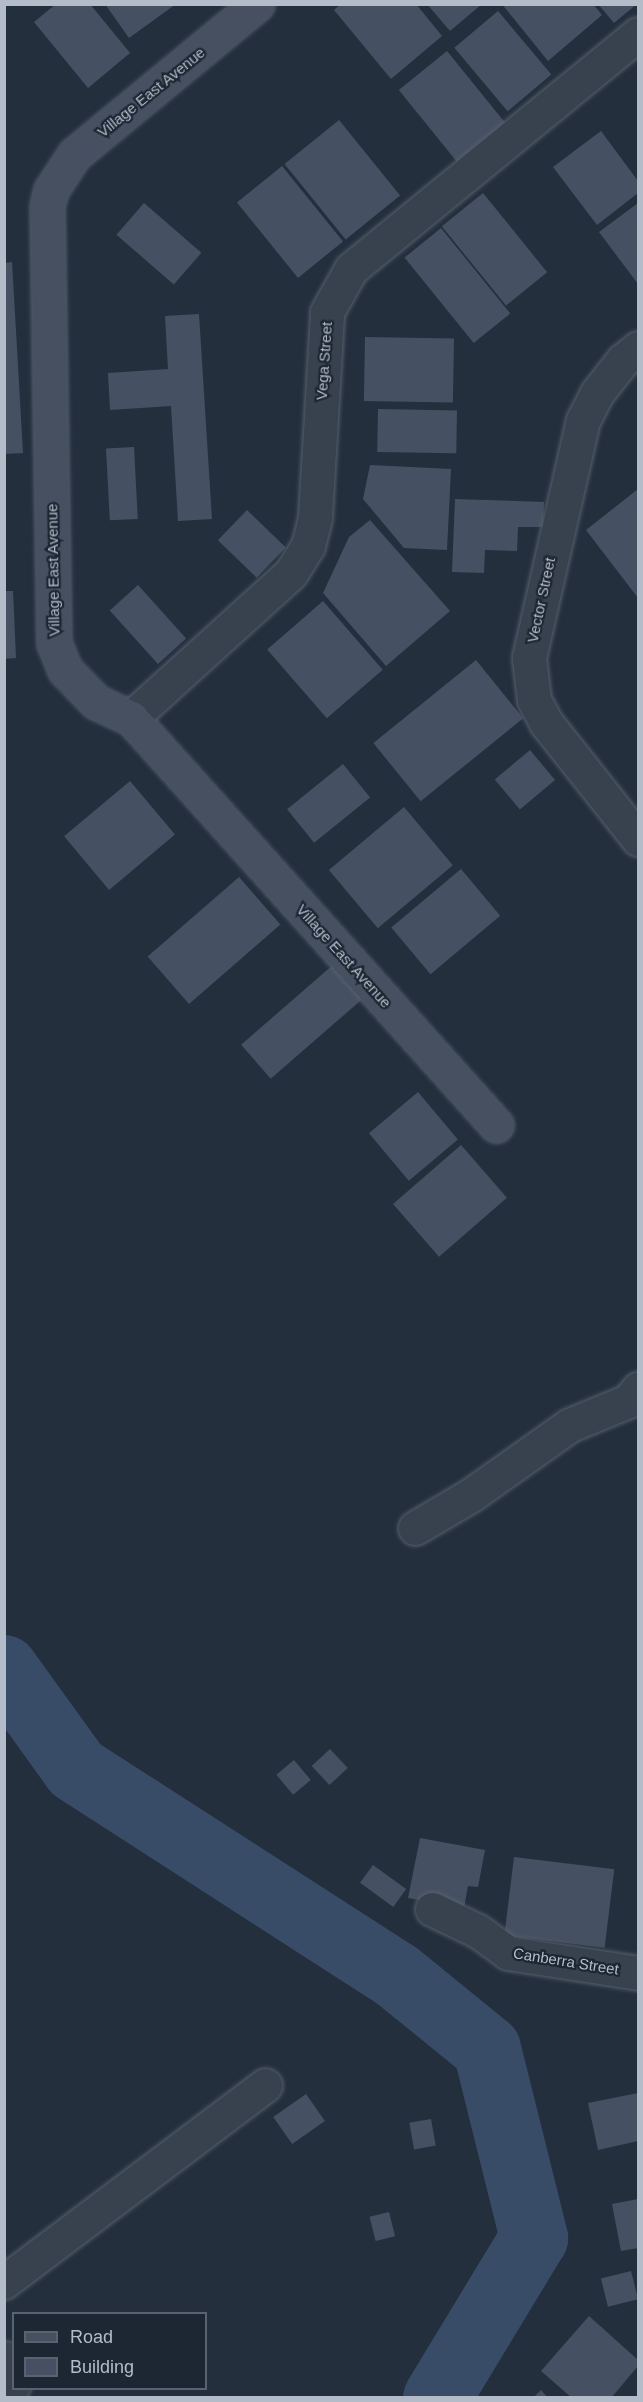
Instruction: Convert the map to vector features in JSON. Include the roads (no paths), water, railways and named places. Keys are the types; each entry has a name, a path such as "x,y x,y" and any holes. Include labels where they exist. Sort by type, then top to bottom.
{"street":[{"name":"Village East Avenue","path":"257,4 74,155 61,171 47,206 54,643 65,670 96,702 131,718 496,1125"},
{"name":"Vega Street","path":"131,718 291,573 308,546 315,518 327,312 351,269 639,34"},
{"name":"Vector Street","path":"633,363 597,393 573,452 529,658 529,679 534,700 547,724 639,839"},
{"path":"415,1528 471,1495 570,1425 628,1401 639,1389"},
{"name":"Canberra Street","path":"432,1909 478,1930 508,1953 639,1973"},
{"path":"4,2282 265,2085"},
{"path":"4,2358 12,2379"}],"waterway":[{"path":"4,1669 76,1769 396,1975 487,2049 534,2238 437,2398"}]}
